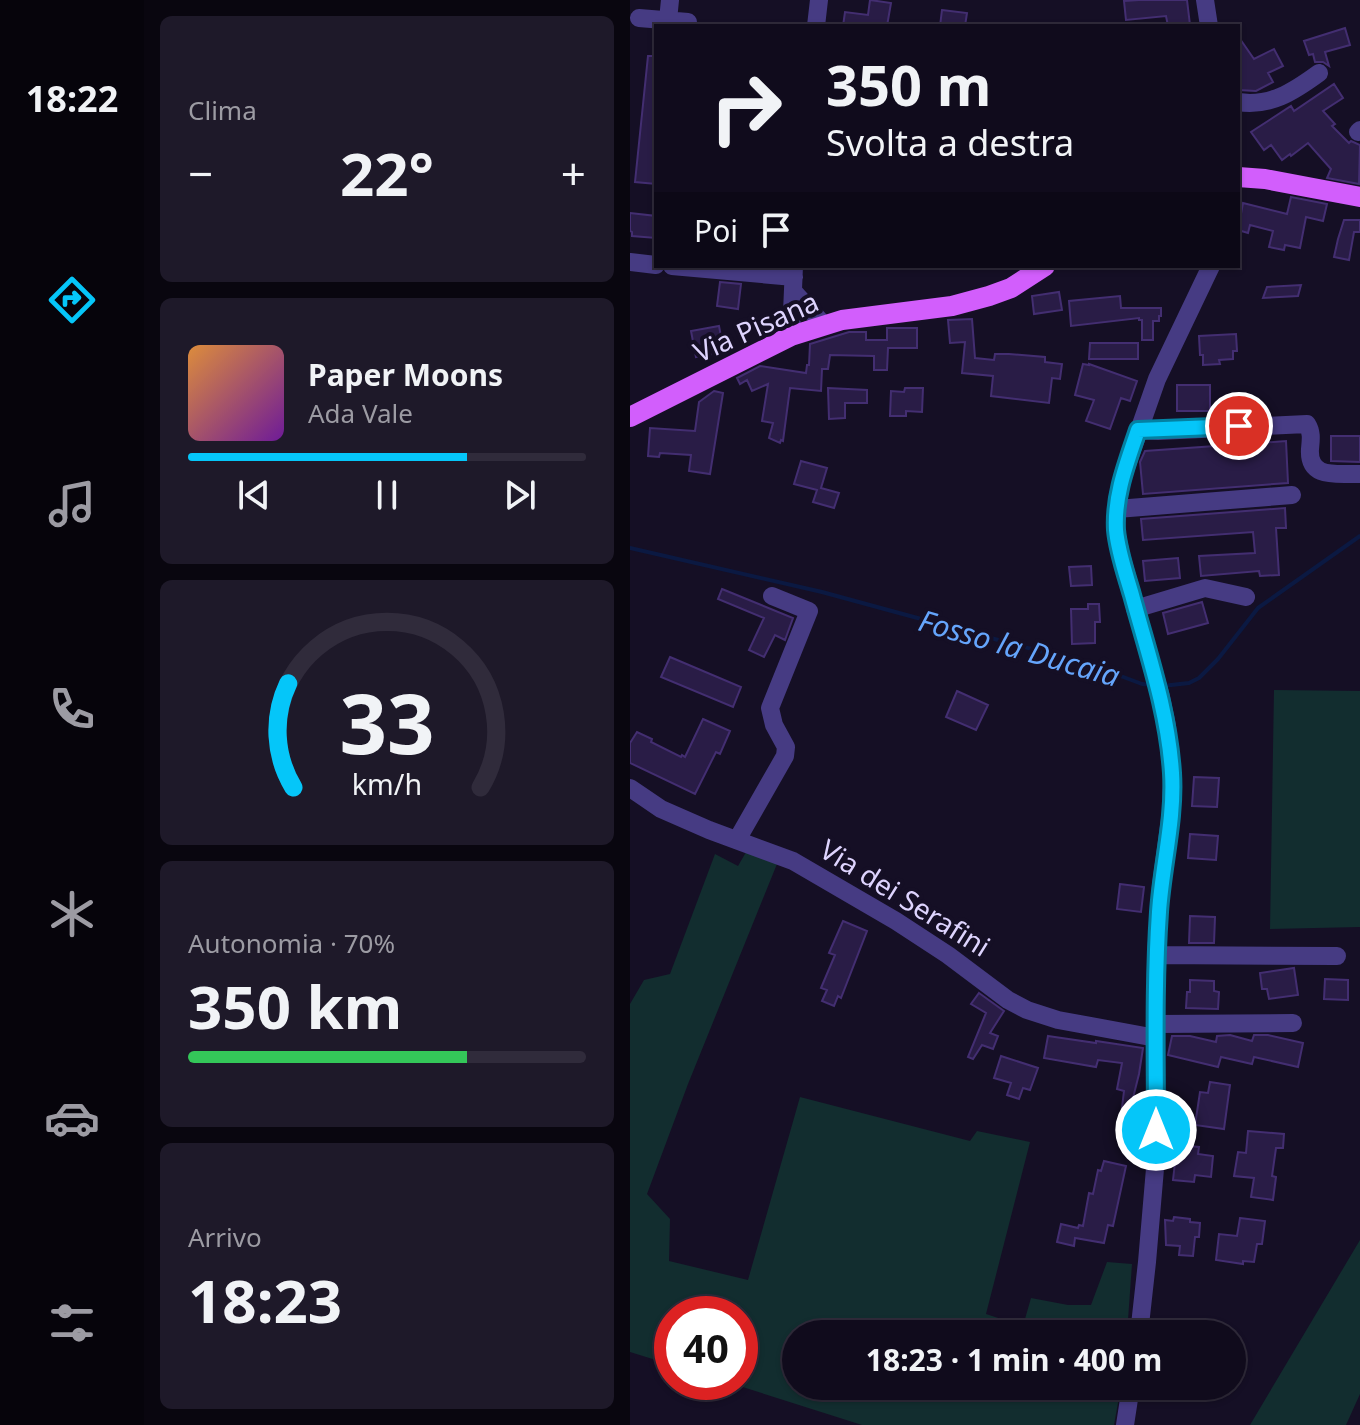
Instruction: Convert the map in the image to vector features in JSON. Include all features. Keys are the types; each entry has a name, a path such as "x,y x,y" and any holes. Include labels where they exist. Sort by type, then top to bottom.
{"main road":[{"path":"1240,177 1360,197"},
{"name":"Via Pisana","path":"630,417 791,336 823,324 952,306 1021,283 1042,268"}],"street":[{"path":"668,20 670,0"},
{"path":"816,24 819,0"},
{"path":"1205,0 1209,24"},
{"path":"639,18 688,22"},
{"path":"1240,102 1255,105 1291,93 1319,73"},
{"path":"630,262 654,265"},
{"path":"692,268 793,278"},
{"path":"1141,1320 1156,1157 1156,955 1172,776 1167,726 1158,685 1116,531 1117,509 1123,476 1157,379 1210,268"},
{"path":"793,278 823,324"},
{"path":"791,336 793,278"},
{"path":"1138,430 1307,424 1311,437 1310,459 1314,467 1320,472 1360,474"},
{"path":"1117,509 1292,495"},
{"path":"1135,609 1205,588 1246,597"},
{"path":"737,840 785,756 786,747 774,725 770,708 809,611 772,596"},
{"name":"Via dei Serafini","path":"630,788 661,809 793,861 935,946 1008,1000 1027,1010 1058,1020 1156,1031 1293,1023"},
{"path":"1156,955 1337,956"},
{"path":"1125,1425 1129,1400"}],"green space":[{"path":"1274,690 1360,691 1360,927 1270,929"},
{"path":"749,847 779,859 647,1194 670,1219 669,1261 748,1280 800,1097 970,1141 977,1131 1030,1142 986,1314 1004,1320 782,1320 782,1400 758,1392 758,1296 654,1296 654,1359 630,1352 630,1004 644,980 670,974 715,854 738,866"},
{"path":"1360,1240 1360,1394 1346,1425 1250,1425"},
{"path":"1107,1262 1132,1264 1128,1320 1025,1320 1031,1298 1068,1305 1091,1305"},
{"path":"784,1400 1118,1400 1114,1425 862,1425"}],"building":[{"path":"870,0 891,3 887,24 843,24 845,12 868,15"},
{"path":"1187,0 1190,24 1168,24 1166,16 1126,20 1124,1"},
{"path":"942,10 967,13 965,24 940,24"},
{"path":"1345,28 1350,45 1325,52 1329,66 1315,62 1304,41"},
{"path":"1240,39 1254,59 1274,49 1283,66 1268,73 1273,82 1256,91 1240,90"},
{"path":"648,56 654,56 654,184 635,182"},
{"path":"1334,84 1343,98 1323,111 1335,124 1332,126 1349,143 1360,145 1359,184 1327,178 1331,169 1308,143 1282,160 1271,145 1264,150 1251,132 1291,106 1294,111"},
{"path":"1291,197 1327,204 1323,221 1306,217 1300,248 1285,245 1284,250 1269,247 1273,231 1250,225 1248,233 1240,231 1243,203 1287,214"},
{"path":"630,213 654,216 654,238 632,236"},
{"path":"1344,220 1360,220 1360,232 1354,232 1349,260 1334,257"},
{"path":"720,282 741,284 738,309 717,306"},
{"path":"1301,285 1298,296 1263,298 1267,287"},
{"path":"1059,292 1062,310 1034,314 1032,296"},
{"path":"1120,296 1121,308 1161,308 1159,321 1153,321 1153,340 1142,340 1142,320 1139,318 1071,326 1069,301"},
{"path":"972,319 975,358 994,360 995,354 1009,354 1045,357 1045,362 1062,364 1060,379 1052,378 1049,403 991,396 993,376 962,373 965,342 950,343 948,320"},
{"path":"719,326 724,352 696,357 691,331"},
{"path":"887,328 917,328 917,348 888,348 887,370 874,370 874,356 830,355 828,369 822,369 821,391 790,388 783,441 780,443 769,438 773,423 762,421 768,384 752,391 747,380 740,384 737,378 760,366 806,373 810,344 849,332 866,332 866,340 887,340"},
{"path":"1236,334 1237,351 1233,351 1233,359 1203,365 1199,336"},
{"path":"1090,343 1138,343 1138,359 1089,359"},
{"path":"1083,364 1137,381 1130,401 1121,398 1110,429 1086,421 1094,400 1075,395"},
{"path":"1177,385 1210,385 1210,411 1177,411"},
{"path":"828,388 867,390 867,403 845,403 845,418 829,419"},
{"path":"905,388 923,388 922,412 906,411 906,416 890,416 891,391 904,392"},
{"path":"714,391 723,393 710,474 689,471 691,455 660,453 659,457 648,456 650,428 695,431 699,402"},
{"path":"1331,436 1360,436 1360,462 1331,461"},
{"path":"1286,441 1288,483 1143,494 1140,462 1145,451"},
{"path":"801,461 827,468 821,488 839,493 834,508 813,502 817,490 794,484"},
{"path":"1285,508 1286,528 1276,528 1279,575 1260,576 1259,571 1201,576 1199,556 1255,553 1253,532 1143,540 1141,519"},
{"path":"1178,558 1180,578 1145,581 1143,561"},
{"path":"1091,566 1092,585 1071,586 1069,567"},
{"path":"722,589 793,618 785,640 775,635 764,657 749,650 764,618 718,599"},
{"path":"1202,602 1208,623 1168,634 1163,613"},
{"path":"1088,604 1099,604 1100,622 1095,622 1095,643 1072,644 1071,609 1088,609"},
{"path":"670,657 741,687 733,707 661,677"},
{"path":"957,691 988,705 976,730 946,717"},
{"path":"703,719 730,731 720,754 716,752 695,794 630,763 630,743 637,732 652,739 651,742 685,757"},
{"path":"1194,777 1219,778 1217,807 1192,806"},
{"path":"1190,834 1218,836 1216,860 1188,858"},
{"path":"1120,884 1144,887 1141,912 1117,909"},
{"path":"1190,916 1215,917 1214,943 1189,943"},
{"path":"843,921 867,931 841,998 838,996 834,1006 822,1001 827,990 821,988 835,955 829,953"},
{"path":"1294,968 1298,995 1269,999 1267,989 1262,989 1260,973"},
{"path":"1325,979 1348,980 1348,1000 1324,999"},
{"path":"1190,980 1214,981 1214,991 1219,992 1218,1009 1186,1008"},
{"path":"979,993 1004,1011 990,1033 998,1036 993,1049 982,1045 973,1059 968,1057 986,1013 971,1004"},
{"path":"1230,1035 1252,1041 1254,1035 1268,1035 1303,1043 1298,1067 1254,1057 1252,1064 1221,1057 1218,1067 1168,1055 1172,1036 1190,1036 1216,1042 1217,1036"},
{"path":"1048,1036 1143,1048 1131,1106 1144,1108 1141,1127 1120,1124 1124,1091 1117,1089 1122,1063 1098,1060 1096,1067 1044,1058"},
{"path":"1001,1056 1038,1068 1030,1090 1023,1088 1019,1099 1007,1095 1011,1083 994,1078"},
{"path":"1210,1082 1230,1085 1224,1129 1195,1125 1200,1092 1208,1093"},
{"path":"1248,1131 1284,1134 1283,1148 1276,1148 1273,1200 1251,1197 1254,1178 1234,1176 1238,1152 1246,1153"},
{"path":"1177,1145 1199,1147 1198,1154 1213,1156 1211,1177 1195,1175 1194,1182 1173,1180"},
{"path":"1104,1161 1126,1166 1113,1226 1108,1225 1104,1243 1075,1238 1074,1246 1057,1242 1061,1224 1078,1228 1079,1225 1083,1226 1089,1193 1093,1194 1098,1170 1101,1171"},
{"path":"1174,1217 1200,1223 1193,1256 1179,1255 1180,1246 1166,1245 1165,1220 1173,1221"},
{"path":"1240,1218 1265,1221 1262,1244 1257,1244 1254,1262 1243,1261 1243,1264 1216,1260 1219,1234 1237,1236"}],"waterway":[{"name":"Fosso la Ducaia","path":"1162,686 1189,683 1199,678 1258,608 1360,536"},
{"name":"Fosso la Ducaia","path":"630,548 822,592 1153,685"}],"route":[{"path":"1156,1130 1156,955 1172,776 1161,697 1116,531 1118,495 1138,430 1239,426"}]}
